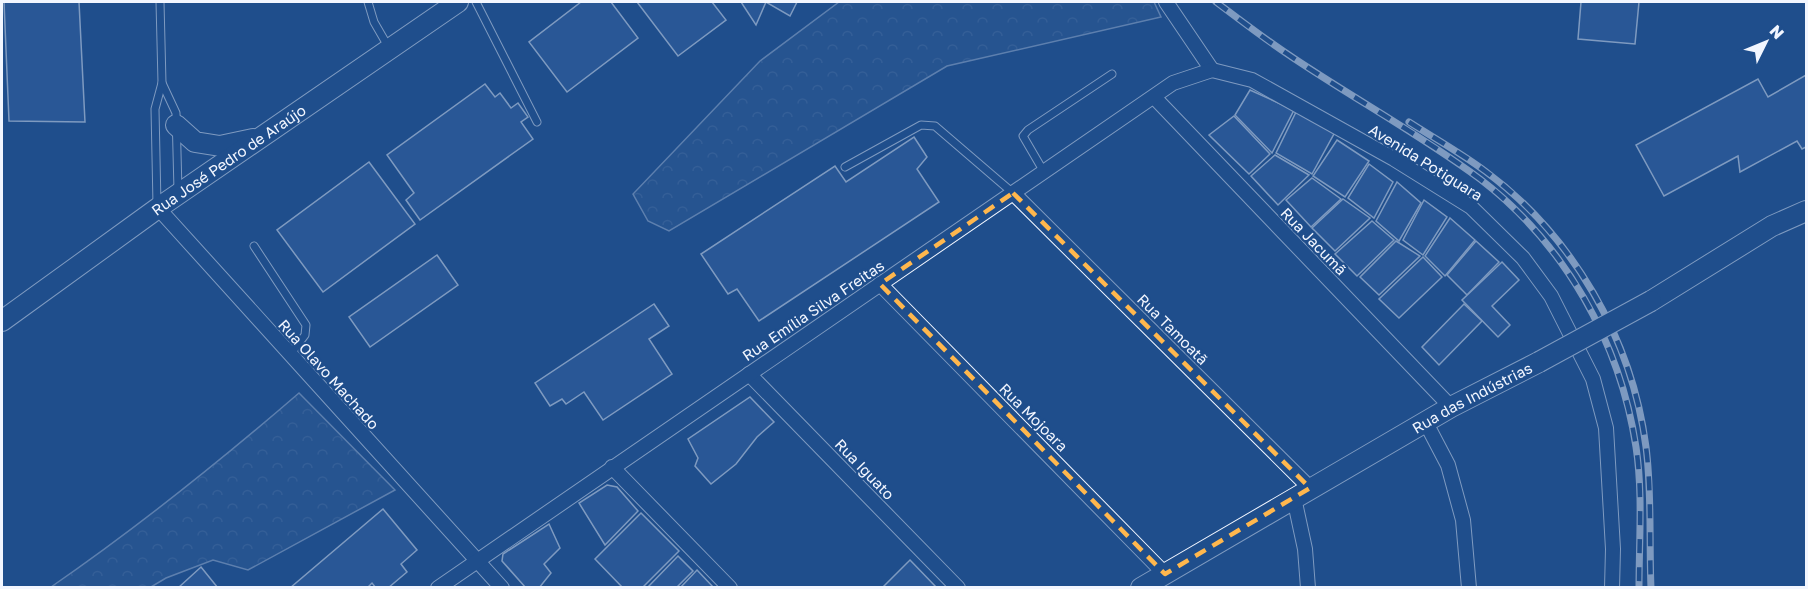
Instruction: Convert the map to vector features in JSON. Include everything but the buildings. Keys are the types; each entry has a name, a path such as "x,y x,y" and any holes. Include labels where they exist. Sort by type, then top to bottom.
{"street":[{"name":"Rua José Pedro de Araújo","path":"2,321 158,208 458,2"},
{"path":"1166,2 1212,70"},
{"name":"Rua Emília Silva Freitas","path":"438,588 1173,83 1212,70"},
{"name":"Avenida Potiguara","path":"1212,70 1252,80 1394,159 1471,207 1523,258 1551,296 1593,379 1606,428 1612,588"},
{"name":"Rua Jacumã","path":"1154,97 1451,407"},
{"path":"176,125 195,142 220,146 261,137"},
{"name":"Rua Tamoatã","path":"1013,193 1302,493"},
{"name":"Rua Olavo Machado","path":"158,208 502,588"},
{"name":"Rua das Indústrias","path":"1151,583 1451,407 1651,301 1772,225 1806,211"},
{"name":"Rua Mojoara","path":"880,284 1151,583"},
{"name":"Rua Iguato","path":"749,374 958,588"},
{"path":"1426,423 1448,465 1463,520 1469,588"},
{"path":"612,467 730,588"},
{"path":"1302,493 1308,588"}],"lane":[{"path":"158,208 155,109 162,82 160,2"},
{"path":"368,2 375,22 389,48"},
{"path":"476,2 537,122"},
{"path":"1044,172 1023,136 1028,130 1112,74"},
{"path":"162,82 176,113 178,195"},
{"path":"845,167 921,125 935,126 1013,193"},
{"path":"254,246 306,325 305,335 290,355"}],"highlighted area":[{"path":"1013,193 1310,488 1165,574 880,284"}],"green space":[{"path":"839,2 1154,2 1161,17 947,66 669,231 648,221 633,194 760,61"},
{"path":"299,393 395,490 248,570 213,560 166,578 151,587 51,587 178,493"}],"railway":[{"path":"1216,2 1286,53 1480,179 1538,234 1562,265 1584,298 1602,333 1617,370 1628,408 1636,447 1639,482 1639,588"},
{"path":"1409,122 1476,164 1517,197 1571,258 1612,329 1639,407 1646,447 1650,499 1651,588"}]}
